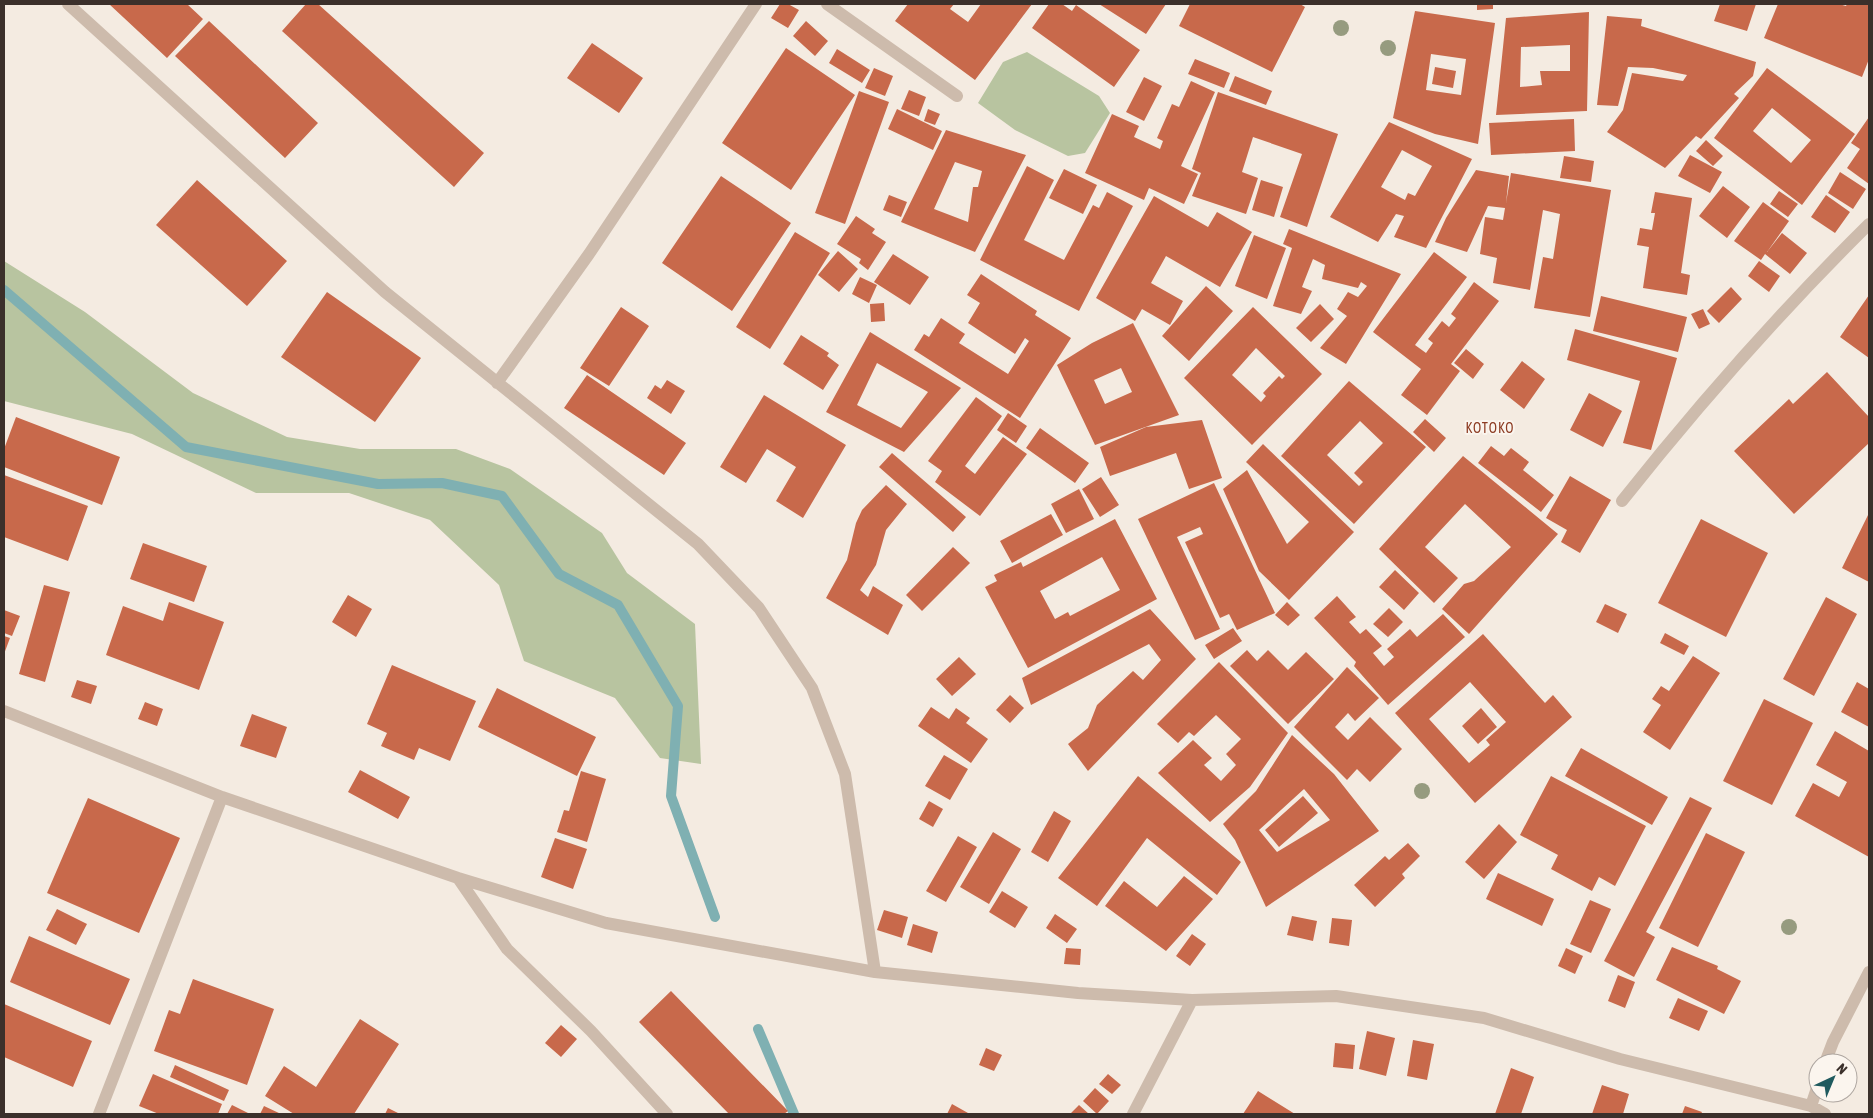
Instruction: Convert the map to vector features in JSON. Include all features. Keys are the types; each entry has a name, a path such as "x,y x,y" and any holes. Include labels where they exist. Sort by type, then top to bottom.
{"street":[{"path":"68,4 385,292 698,544 759,608 812,688 845,774 874,972"},
{"path":"497,383 589,254 756,4"},
{"path":"827,4 957,96"},
{"path":"1622,501 1694,411 1821,272 1869,224"},
{"path":"4,712 222,797 458,878 606,923 874,972 1078,993 1192,1000 1336,996 1484,1018 1620,1059 1810,1106 1826,1114"},
{"path":"99,1114 222,797"},
{"path":"458,878 507,949 591,1031 667,1114"},
{"path":"1829,1053 1869,972"},
{"path":"1133,1114 1192,1000"}],"green space":[{"path":"1027,52 1099,96 1110,113 1085,153 1068,156 1015,130 978,103 1003,62"},
{"path":"4,261 85,312 193,393 287,437 360,449 456,449 510,469 602,533 627,573 695,624 701,764 660,758 615,698 524,661 499,585 430,520 349,493 256,493 132,434 4,401"}],"building":[{"path":"109,4 187,4 203,19 167,58"},
{"path":"306,4 318,4 484,153 454,187 282,31"},
{"path":"780,4 788,4 799,10 788,28 771,18"},
{"path":"908,4 954,4 950,9 968,22 981,4 1032,4 975,80 895,21"},
{"path":"1049,4 1062,4 1072,11 1076,5 1140,50 1114,87 1032,28"},
{"path":"1099,4 1166,4 1146,34"},
{"path":"1190,4 1300,4 1305,7 1272,72 1179,26"},
{"path":"1477,4 1493,4 1493,9 1477,10"},
{"path":"1720,4 1756,4 1747,31 1714,21"},
{"path":"1778,4 1839,4 1846,6 1847,4 1869,4 1869,59 1862,77 1764,38"},
{"path":"1415,11 1495,23 1478,144 1435,134 1393,118","holes":["1431,54 1466,59 1461,95 1426,90"]},
{"path":"1589,12 1587,111 1496,115 1506,18","holes":["1570,45 1570,71 1540,71 1542,85 1520,87 1521,47"]},
{"path":"1607,16 1642,19 1641,26 1756,62 1753,76 1734,94 1739,98 1701,139 1696,136 1665,168 1607,132 1623,110 1632,73 1683,81 1687,75 1653,68 1628,67 1618,106 1597,105"},
{"path":"209,21 318,123 285,158 175,56"},
{"path":"806,21 828,41 815,56 793,36"},
{"path":"592,43 643,78 619,113 567,78"},
{"path":"786,48 855,95 791,190 722,143"},
{"path":"837,49 870,70 862,83 829,63"},
{"path":"1195,59 1230,73 1224,88 1188,74"},
{"path":"1435,67 1456,71 1453,88 1432,84"},
{"path":"874,68 893,76 885,96 865,88"},
{"path":"1767,68 1855,134 1802,205 1714,138","holes":["1772,108 1811,140 1791,163 1753,131"]},
{"path":"1235,76 1272,91 1266,105 1229,91"},
{"path":"1144,77 1162,86 1144,121 1126,112"},
{"path":"1191,81 1215,92 1181,166 1198,174 1184,204 1149,188 1144,200 1085,173 1112,114 1139,126 1134,137 1160,149 1163,141 1157,138 1172,104 1179,107"},
{"path":"909,90 926,97 919,116 901,109"},
{"path":"859,91 889,102 845,224 815,213"},
{"path":"1218,92 1338,134 1307,227 1280,217 1302,154 1253,137 1242,172 1258,178 1246,214 1192,196 1201,173 1192,169"},
{"path":"897,109 942,131 933,150 888,129"},
{"path":"928,109 940,114 935,125 924,121"},
{"path":"1869,117 1869,184 1847,168 1860,149 1851,143"},
{"path":"1574,119 1575,151 1491,155 1489,123"},
{"path":"1389,122 1472,159 1426,248 1394,237 1404,216 1396,214 1378,242 1330,217","holes":["1402,150 1432,166 1415,196 1408,193 1405,200 1381,187"]},
{"path":"946,130 1026,155 975,252 901,222","holes":["955,162 982,171 978,187 973,187 968,222 934,209"]},
{"path":"1706,140 1723,156 1713,166 1696,151"},
{"path":"1690,155 1722,172 1710,193 1678,176"},
{"path":"1564,156 1594,161 1591,182 1560,178"},
{"path":"1027,166 1054,180 1024,240 1064,260 1093,205 1099,208 1107,192 1133,206 1079,311 980,260"},
{"path":"1064,169 1097,185 1083,214 1049,198"},
{"path":"1476,170 1509,176 1506,203 1511,173 1611,190 1590,317 1534,308 1543,257 1553,259 1560,214 1543,210 1530,290 1493,283 1497,258 1480,254 1485,217 1503,220 1505,208 1488,206 1467,252 1435,242 1446,218"},
{"path":"1840,172 1866,189 1853,209 1828,193"},
{"path":"721,176 791,223 732,311 662,263"},
{"path":"197,180 287,261 247,306 156,225"},
{"path":"1261,180 1283,187 1274,217 1252,210"},
{"path":"1723,186 1750,207 1727,238 1699,216"},
{"path":"1779,191 1798,204 1788,217 1770,204"},
{"path":"1655,192 1692,198 1681,273 1690,275 1687,295 1643,288 1649,247 1637,245 1640,228 1652,230 1655,213 1651,213"},
{"path":"889,195 907,202 901,217 883,210"},
{"path":"1826,195 1850,212 1835,233 1811,217"},
{"path":"1154,196 1208,227 1217,212 1252,232 1220,287 1166,256 1151,283 1183,301 1170,325 1142,309 1135,321 1096,298"},
{"path":"1763,202 1789,221 1767,252 1782,233 1807,253 1790,274 1765,254 1761,260 1734,241"},
{"path":"856,216 875,229 872,233 886,242 868,270 859,263 861,259 837,244"},
{"path":"1289,229 1401,274 1346,364 1320,348 1347,316 1337,309 1348,292 1358,297 1367,286 1361,282 1358,288 1322,279 1325,265 1313,259 1302,287 1312,291 1301,314 1273,306 1292,248 1283,244"},
{"path":"795,232 830,253 770,349 736,327"},
{"path":"1254,235 1286,248 1267,299 1235,286"},
{"path":"838,251 858,269 839,292 818,275"},
{"path":"1434,252 1467,277 1415,345 1426,353 1433,343 1428,339 1442,321 1449,327 1456,318 1451,314 1474,282 1499,301 1451,364 1460,371 1427,415 1401,395 1421,369 1373,332"},
{"path":"893,254 929,277 910,305 874,282"},
{"path":"1759,261 1780,276 1769,292 1748,276"},
{"path":"981,274 1037,311 1035,315 1071,338 1020,418 914,350 924,334 929,337 941,318 965,334 959,343 1008,374 1029,341 1025,338 1015,354 968,323 980,303 967,295"},
{"path":"860,277 877,285 869,303 852,294"},
{"path":"1206,286 1233,311 1189,361 1162,336"},
{"path":"1731,287 1742,299 1719,323 1707,311"},
{"path":"327,292 421,358 375,422 281,357"},
{"path":"1869,295 1869,358 1840,337"},
{"path":"1601,296 1687,317 1678,352 1593,331"},
{"path":"884,303 885,321 871,322 870,304"},
{"path":"1320,304 1334,319 1311,342 1296,328"},
{"path":"621,307 649,326 609,386 580,368"},
{"path":"1253,307 1322,374 1252,445 1184,378","holes":["1256,348 1285,376 1282,379 1279,376 1263,393 1266,396 1261,402 1232,375"]},
{"path":"1703,309 1710,324 1699,329 1691,314"},
{"path":"1133,323 1179,415 1095,445 1057,365 1092,343","holes":["1121,368 1132,392 1105,404 1094,380"]},
{"path":"1575,329 1677,358 1651,450 1623,443 1640,381 1567,360"},
{"path":"870,332 961,388 904,452 826,412","holes":["877,363 928,392 901,428 857,405"]},
{"path":"801,335 829,353 827,356 839,365 823,390 783,364"},
{"path":"1466,349 1484,364 1473,379 1454,363"},
{"path":"1522,361 1545,379 1524,409 1500,390"},
{"path":"1827,372 1869,417 1869,443 1794,514 1734,451 1789,399 1793,404"},
{"path":"587,375 686,443 664,475 564,408"},
{"path":"667,380 685,391 671,414 647,398 655,385 661,389"},
{"path":"1349,381 1426,447 1354,524 1281,456","holes":["1360,421 1383,443 1354,473 1363,482 1359,486 1327,455"]},
{"path":"1589,393 1622,411 1603,447 1570,430"},
{"path":"764,395 846,445 803,518 776,501 796,467 767,449 746,483 720,467"},
{"path":"976,397 1002,416 965,466 975,474 1003,437 1027,454 980,516 935,482 942,471 928,461"},
{"path":"1008,413 1027,426 1016,443 997,430"},
{"path":"16,417 120,457 102,505 4,467 4,449"},
{"path":"1425,419 1446,438 1434,452 1413,432"},
{"path":"1202,420 1222,478 1189,489 1176,453 1110,476 1100,447 1146,427"},
{"path":"1040,428 1089,463 1075,483 1026,448"},
{"path":"1263,444 1354,532 1289,600 1259,571 1223,489 1247,470 1287,544 1309,522 1246,462"},
{"path":"1491,446 1504,456 1511,448 1529,462 1523,470 1554,495 1541,512 1478,463"},
{"path":"892,453 966,517 953,532 879,467"},
{"path":"1463,456 1558,534 1469,634 1442,609 1464,584 1474,581 1511,547 1465,504 1425,547 1458,578 1434,603 1379,549"},
{"path":"4,475 88,506 68,561 4,537"},
{"path":"1570,476 1611,500 1580,553 1561,542 1567,530 1546,518"},
{"path":"1101,477 1119,505 1100,517 1082,489"},
{"path":"1214,483 1275,613 1237,630 1229,614 1220,618 1185,542 1203,534 1200,527 1177,537 1220,629 1195,640 1138,519"},
{"path":"886,485 907,504 886,530 876,565 860,590 868,597 873,586 903,605 888,635 826,598 847,560 856,523 862,510"},
{"path":"1079,489 1094,519 1066,533 1051,504"},
{"path":"1869,513 1869,582 1842,568"},
{"path":"1051,514 1063,535 1012,563 1000,541"},
{"path":"1115,519 1157,599 1028,668 985,587 997,581 994,575 1021,562 1023,567","holes":["1102,557 1120,590 1070,616 1068,612 1055,619 1040,591"]},
{"path":"1701,519 1768,553 1726,637 1658,603"},
{"path":"143,543 207,566 194,602 130,579"},
{"path":"953,547 970,563 922,611 906,595"},
{"path":"1395,570 1419,593 1404,610 1379,587"},
{"path":"44,585 70,592 45,682 19,674"},
{"path":"348,595 372,609 356,637 332,622"},
{"path":"1337,596 1356,617 1349,622 1360,634 1366,629 1382,646 1373,653 1384,666 1394,657 1387,649 1410,629 1417,637 1443,614 1465,637 1388,705 1354,666 1356,662 1314,618"},
{"path":"1826,597 1857,614 1814,696 1783,679"},
{"path":"169,602 224,622 199,690 106,655 123,606 163,621"},
{"path":"1287,602 1300,615 1288,626 1275,615"},
{"path":"1605,604 1627,614 1618,633 1596,622"},
{"path":"1389,608 1403,622 1388,637 1373,624"},
{"path":"1150,609 1196,659 1088,771 1068,744 1088,728 1097,705 1133,671 1143,680 1161,660 1149,644 1031,705 1022,678"},
{"path":"4,610 20,616 12,636 4,633"},
{"path":"1233,628 1242,641 1214,659 1205,645"},
{"path":"1665,633 1689,646 1684,655 1660,643"},
{"path":"1483,634 1545,703 1553,695 1572,717 1475,803 1395,713","holes":["1470,682 1506,722 1486,740 1490,745 1469,763 1429,719"]},
{"path":"4,636 10,638 4,654"},
{"path":"1247,650 1257,661 1268,650 1288,670 1306,652 1334,679 1288,724 1230,666"},
{"path":"1693,656 1720,673 1670,750 1643,732 1661,705 1652,699 1661,686 1669,691"},
{"path":"959,657 976,674 952,696 936,679"},
{"path":"1219,662 1288,733 1250,787 1210,822 1158,773 1193,740 1212,758 1204,765 1221,781 1236,765 1226,754 1241,739 1216,715 1194,736 1189,732 1178,743 1157,724"},
{"path":"392,665 476,701 450,761 419,748 414,760 381,746 387,733 367,724"},
{"path":"1347,667 1379,698 1355,721 1348,713 1335,727 1348,740 1370,717 1402,749 1370,782 1357,769 1347,780 1294,727"},
{"path":"77,680 97,686 91,704 71,697"},
{"path":"1857,682 1869,689 1869,727 1841,712"},
{"path":"497,688 596,737 577,776 478,727"},
{"path":"1010,695 1024,708 1010,723 996,710"},
{"path":"1764,699 1813,723 1772,805 1723,781"},
{"path":"145,702 163,709 157,726 138,719"},
{"path":"931,707 949,719 956,708 970,718 966,723 988,739 971,763 918,726"},
{"path":"1481,708 1497,727 1478,744 1462,726"},
{"path":"252,714 287,727 276,758 240,746"},
{"path":"1835,731 1869,751 1869,857 1795,816 1813,783 1839,797 1847,782 1816,765"},
{"path":"1292,735 1334,774 1379,831 1266,907 1235,840 1223,824 1256,791","holes":["1304,789 1330,820 1277,852 1259,830"]},
{"path":"1581,748 1668,797 1652,825 1565,776"},
{"path":"944,755 968,769 950,800 925,786"},
{"path":"360,770 410,797 398,819 348,792"},
{"path":"581,771 606,779 587,842 557,832 564,810 569,811"},
{"path":"1138,776 1241,862 1217,895 1147,838 1097,906 1058,878"},
{"path":"1551,776 1646,826 1615,886 1599,877 1592,891 1551,869 1558,855 1520,835"},
{"path":"1303,796 1318,813 1279,847 1265,830"},
{"path":"1690,797 1712,808 1646,932 1655,937 1634,977 1604,961"},
{"path":"88,798 180,838 139,933 47,893"},
{"path":"929,801 943,809 933,827 919,819"},
{"path":"1054,811 1071,821 1048,862 1031,852"},
{"path":"1499,824 1517,842 1484,879 1465,862"},
{"path":"993,832 1021,849 989,904 960,887"},
{"path":"1706,833 1745,852 1698,947 1659,928"},
{"path":"958,836 977,847 946,902 926,891"},
{"path":"555,838 587,849 573,889 541,877"},
{"path":"1408,843 1420,856 1402,874 1405,878 1375,907 1354,885 1385,856 1389,860"},
{"path":"1498,873 1554,899 1542,926 1486,899"},
{"path":"1184,876 1213,899 1166,951 1105,906 1124,881 1157,907"},
{"path":"1002,891 1028,907 1015,928 989,912"},
{"path":"1590,900 1611,909 1591,953 1570,944"},
{"path":"57,909 87,924 76,945 46,930"},
{"path":"884,910 908,917 902,938 877,930"},
{"path":"1055,914 1077,929 1067,943 1046,928"},
{"path":"1292,916 1317,921 1313,941 1287,935"},
{"path":"1332,918 1352,920 1349,946 1329,943"},
{"path":"913,924 938,932 932,953 907,945"},
{"path":"1192,934 1206,944 1190,966 1176,956"},
{"path":"29,936 130,979 110,1025 10,982"},
{"path":"1672,947 1718,966 1717,969 1741,981 1724,1014 1656,980"},
{"path":"1066,948 1081,949 1080,965 1064,964"},
{"path":"1566,948 1583,956 1575,974 1558,966"},
{"path":"1618,975 1635,982 1625,1008 1608,1001"},
{"path":"193,979 274,1009 247,1085 154,1051 169,1010 180,1014"},
{"path":"671,991 788,1111 784,1114 729,1114 639,1022"},
{"path":"1678,998 1708,1011 1699,1031 1669,1018"},
{"path":"4,1004 92,1041 73,1087 4,1057"},
{"path":"360,1019 399,1044 354,1114 294,1114 265,1096 284,1066 316,1087"},
{"path":"561,1025 577,1039 561,1057 545,1043"},
{"path":"1367,1031 1395,1038 1386,1076 1359,1069"},
{"path":"1413,1040 1434,1044 1427,1080 1407,1076"},
{"path":"1335,1043 1355,1045 1353,1069 1333,1067"},
{"path":"986,1048 1002,1055 994,1071 979,1065"},
{"path":"175,1065 229,1090 224,1101 170,1077"},
{"path":"1511,1068 1534,1077 1521,1114 1495,1114"},
{"path":"153,1074 222,1104 218,1114 159,1114 139,1106"},
{"path":"1108,1074 1121,1085 1112,1094 1099,1084"},
{"path":"1602,1085 1629,1094 1623,1114 1592,1114"},
{"path":"1095,1088 1109,1101 1097,1114 1083,1101"},
{"path":"1258,1091 1295,1114 1243,1114"},
{"path":"952,1104 968,1113 947,1114"},
{"path":"232,1105 250,1114 227,1114"},
{"path":"1079,1105 1089,1114 1070,1114"},
{"path":"264,1106 281,1114 260,1114"},
{"path":"1685,1106 1702,1112 1701,1114 1682,1114"},
{"path":"388,1108 400,1114 385,1114"}],"waterway":[{"path":"4,290 186,447 378,484 442,483 502,496 559,574 618,605 678,706 671,796 715,917"},
{"path":"758,1029 794,1114"}],"district":[{"name":"KOTOKO","path":"1490,428"}]}
